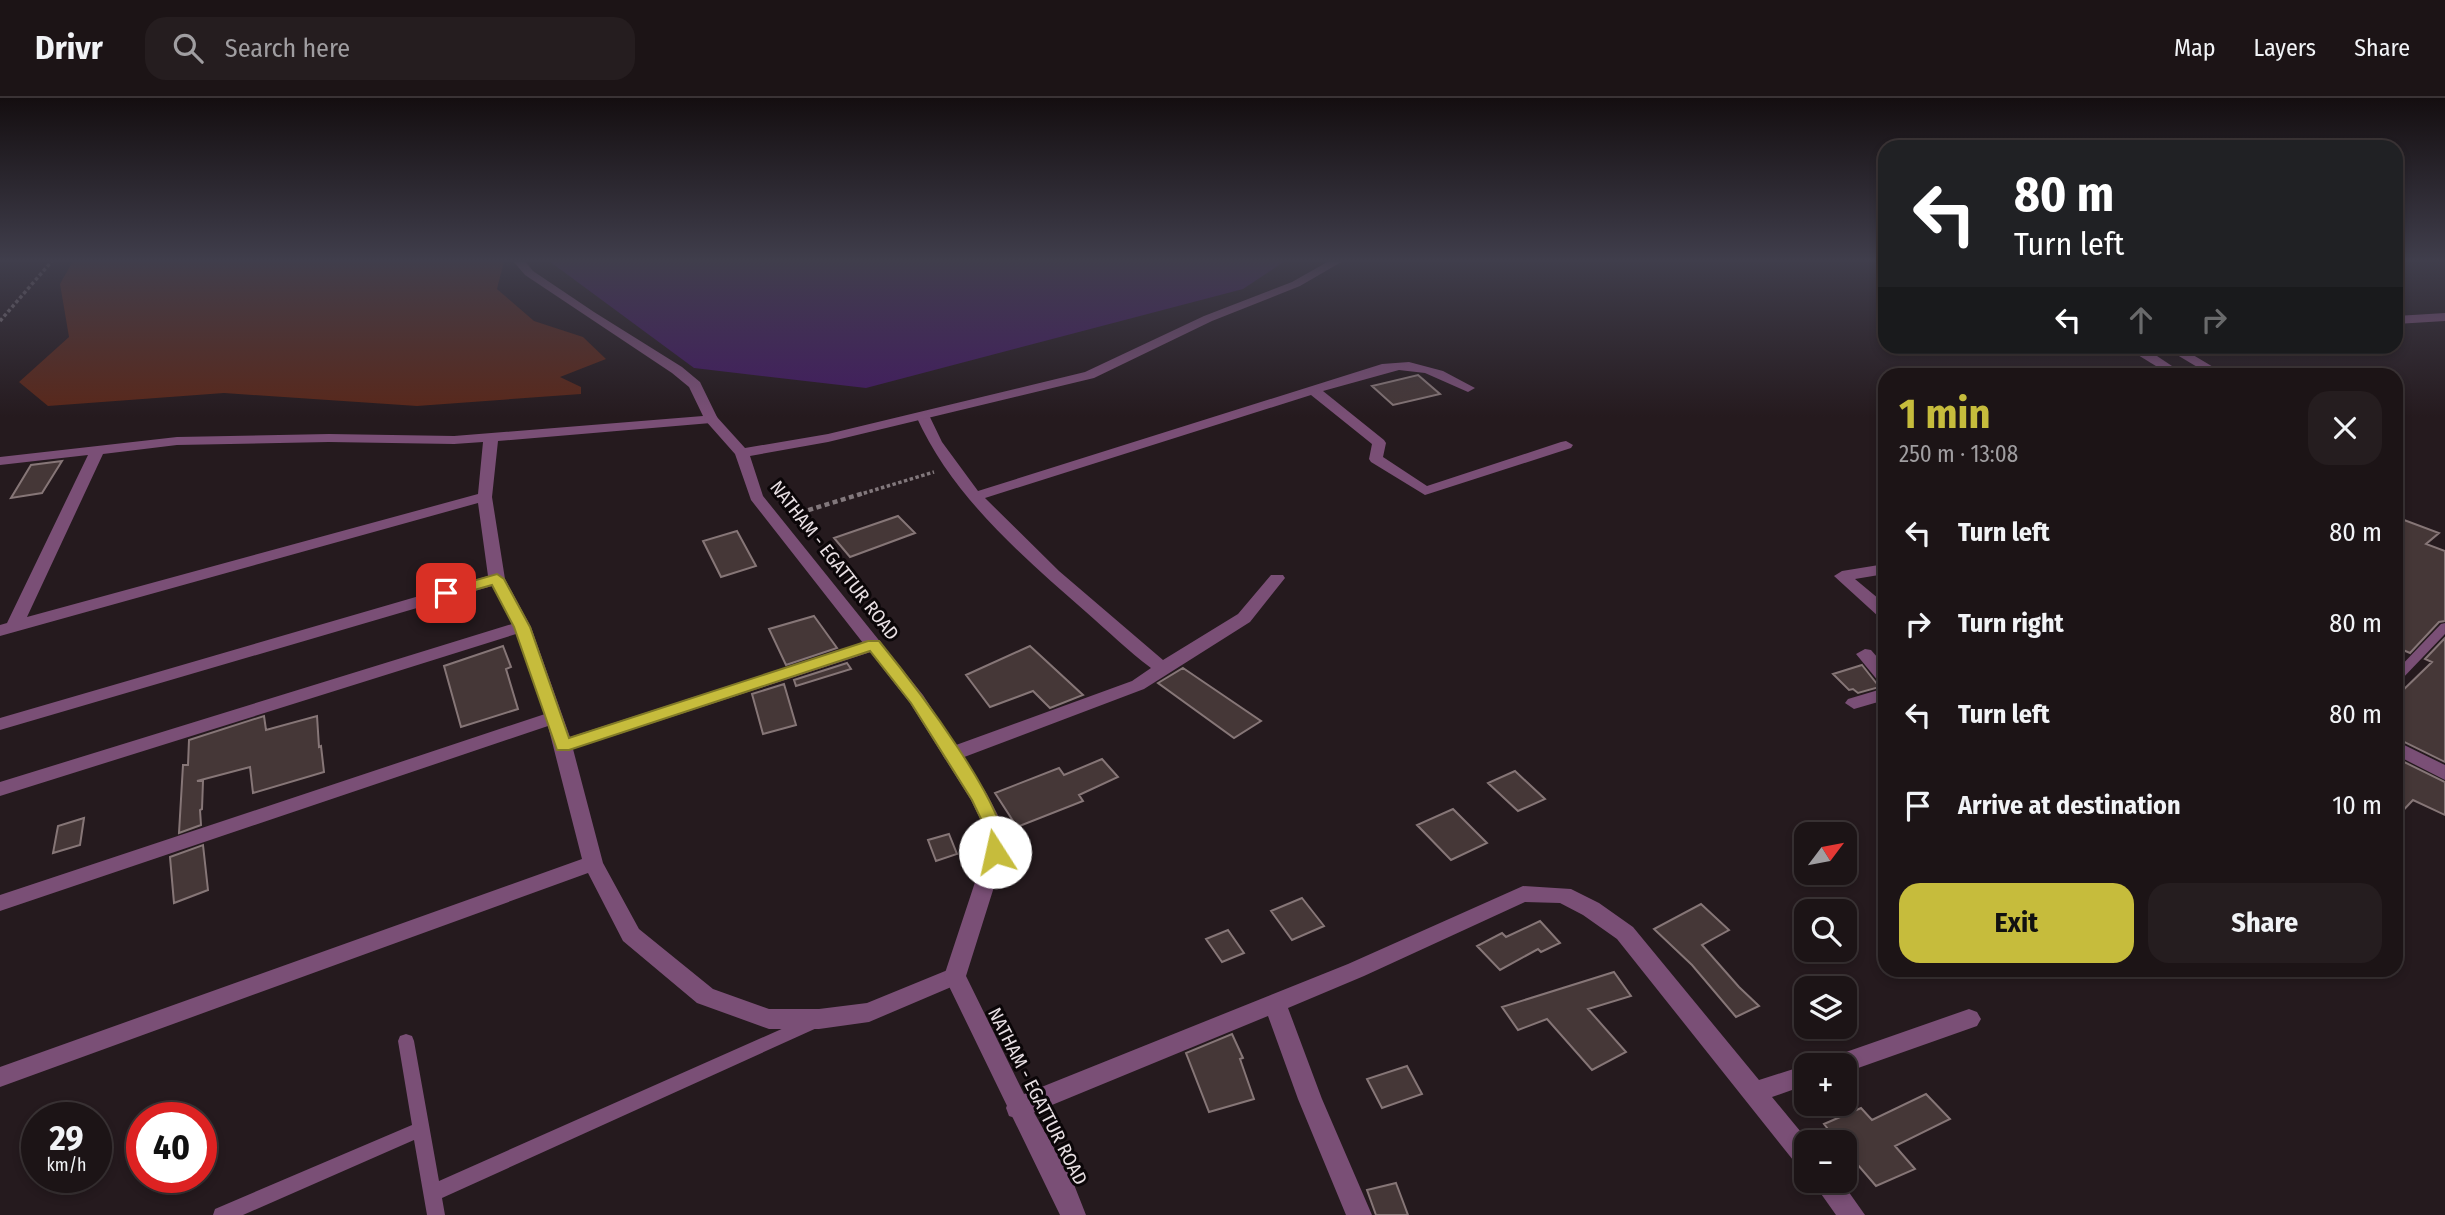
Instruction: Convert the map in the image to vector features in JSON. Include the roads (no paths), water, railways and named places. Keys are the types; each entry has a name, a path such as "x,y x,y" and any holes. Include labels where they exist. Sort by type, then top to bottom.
{"street":[{"path":"590,313 695,385 711,419 742,453 828,438 1089,375 1221,313"},
{"path":"2403,320 2445,317"},
{"path":"2145,354 2167,368"},
{"path":"2182,354 2207,368"},
{"path":"977,496 1387,367 1407,365 1444,374 1468,388"},
{"path":"1313,390 1380,443 1376,458 1425,491 1566,445"},
{"path":"923,416 929,432 951,467 1015,538 1163,668"},
{"path":"0,461 99,448 220,440 491,437 711,419"},
{"path":"491,437 485,497 497,579 522,627 555,717 593,863 631,935 705,996 769,1019 819,1019 869,1012 955,976"},
{"path":"7,629 99,448"},
{"name":"NATHAM - EGATTUR ROAD","path":"742,453 756,497 917,699 980,799 993,825 995,852 955,976 1018,1108 1064,1191 1073,1215"},
{"path":"7,629 485,497"},
{"path":"1878,570 1842,576 1878,607"},
{"path":"952,754 1138,685 1244,618 1277,578"},
{"path":"0,724 497,579"},
{"path":"0,789 522,627"},
{"path":"563,746 874,645"},
{"path":"1865,654 1878,670"},
{"path":"1854,703 1878,696"},
{"path":"0,903 555,717"},
{"path":"2403,751 2445,773"},
{"path":"0,1077 593,863"},
{"path":"1018,1108 1356,970 1524,894 1563,895 1591,909 1625,933 1794,1142"},
{"path":"1275,1003 1310,1099 1359,1215"},
{"path":"1857,1058 1969,1019"},
{"path":"1756,1093 1794,1079"},
{"path":"1835,1193 1852,1215"}],"lane":[{"path":"2403,671 2445,627"},
{"path":"433,1193 819,1019"},
{"path":"406,1041 436,1215"},
{"path":"222,1215 421,1129"}]}
